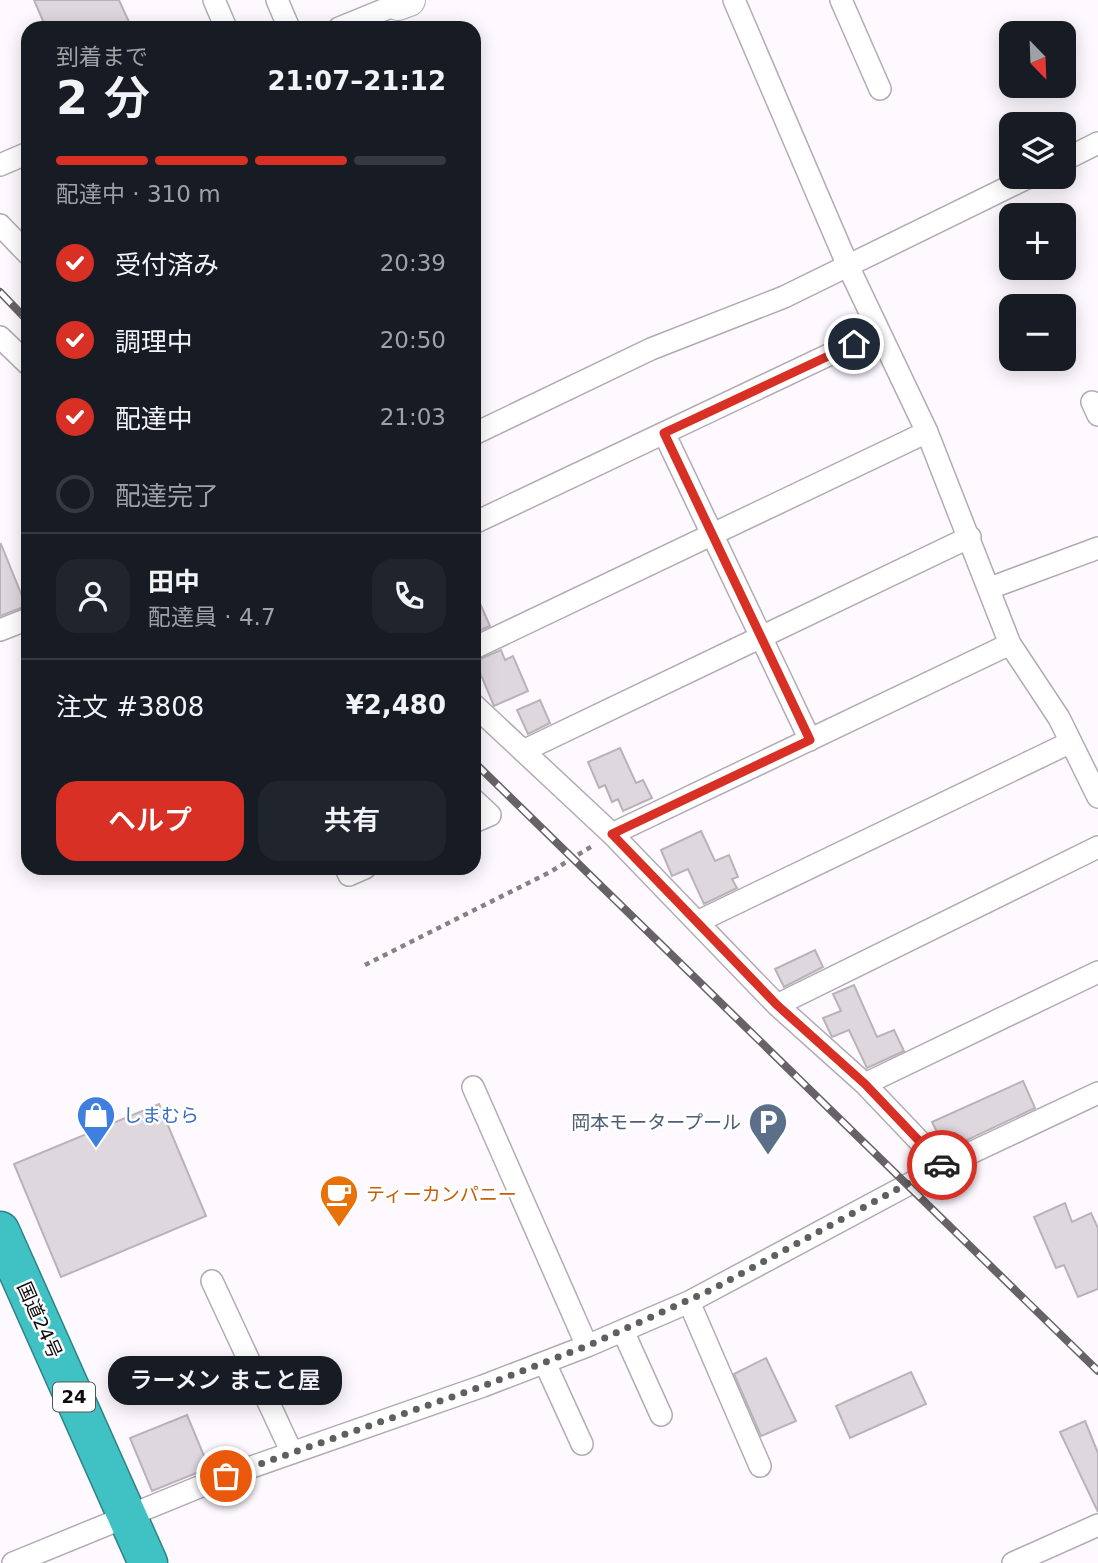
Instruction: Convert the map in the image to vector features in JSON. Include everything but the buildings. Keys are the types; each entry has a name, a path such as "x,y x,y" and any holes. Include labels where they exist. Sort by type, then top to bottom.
{"highway":[{"name":"国道24号","path":"0,1231 148,1563"}],"street":[{"path":"214,0 223,21"},
{"path":"278,0 286,21"},
{"path":"734,0 877,332 927,432 1010,644 1036,680 1071,741 1098,797"},
{"path":"841,0 880,89"},
{"path":"355,21 401,1"},
{"path":"1076,154 1098,143"},
{"path":"0,164 21,156"},
{"path":"481,431 651,349 785,297 1005,189"},
{"path":"0,225 21,247"},
{"path":"481,520 877,332"},
{"path":"0,337 21,357"},
{"path":"481,645 927,432"},
{"path":"664,433 810,740"},
{"path":"523,751 970,537"},
{"path":"990,588 1098,548"},
{"path":"0,630 21,622"},
{"path":"612,834 1010,644"},
{"path":"481,712 612,834 777,1005 865,1084 943,1166"},
{"path":"697,922 1071,741"},
{"path":"481,807 490,815 481,819"},
{"path":"777,1005 1098,847"},
{"path":"865,1084 1098,972"},
{"path":"473,1087 587,1346"},
{"path":"13,1563 292,1453 545,1363 623,1331 689,1302 943,1166 1098,1093"},
{"path":"212,1281 292,1453"},
{"path":"689,1302 760,1466"},
{"path":"623,1331 661,1415"},
{"path":"545,1363 582,1444"},
{"path":"1013,1563 1098,1525"}],"path":[{"path":"365,965 550,872 612,834"}],"railway":[{"path":"0,292 21,314"},
{"path":"481,769 1098,1371"}],"way so far":[{"path":"226,1476 483,1386 587,1346 689,1302 942,1165"}],"place":[{"name":"しまむら","path":"96,1149"},
{"name":"岡本モータープール","path":"768,1156"},
{"name":"ティーカンパニー","path":"339,1228"},
{"name":"ラーメン まこと屋","path":"226,1476"}],"route":[{"path":"854,344 664,433 810,740 612,834 777,1005 865,1084 942,1165"}]}
